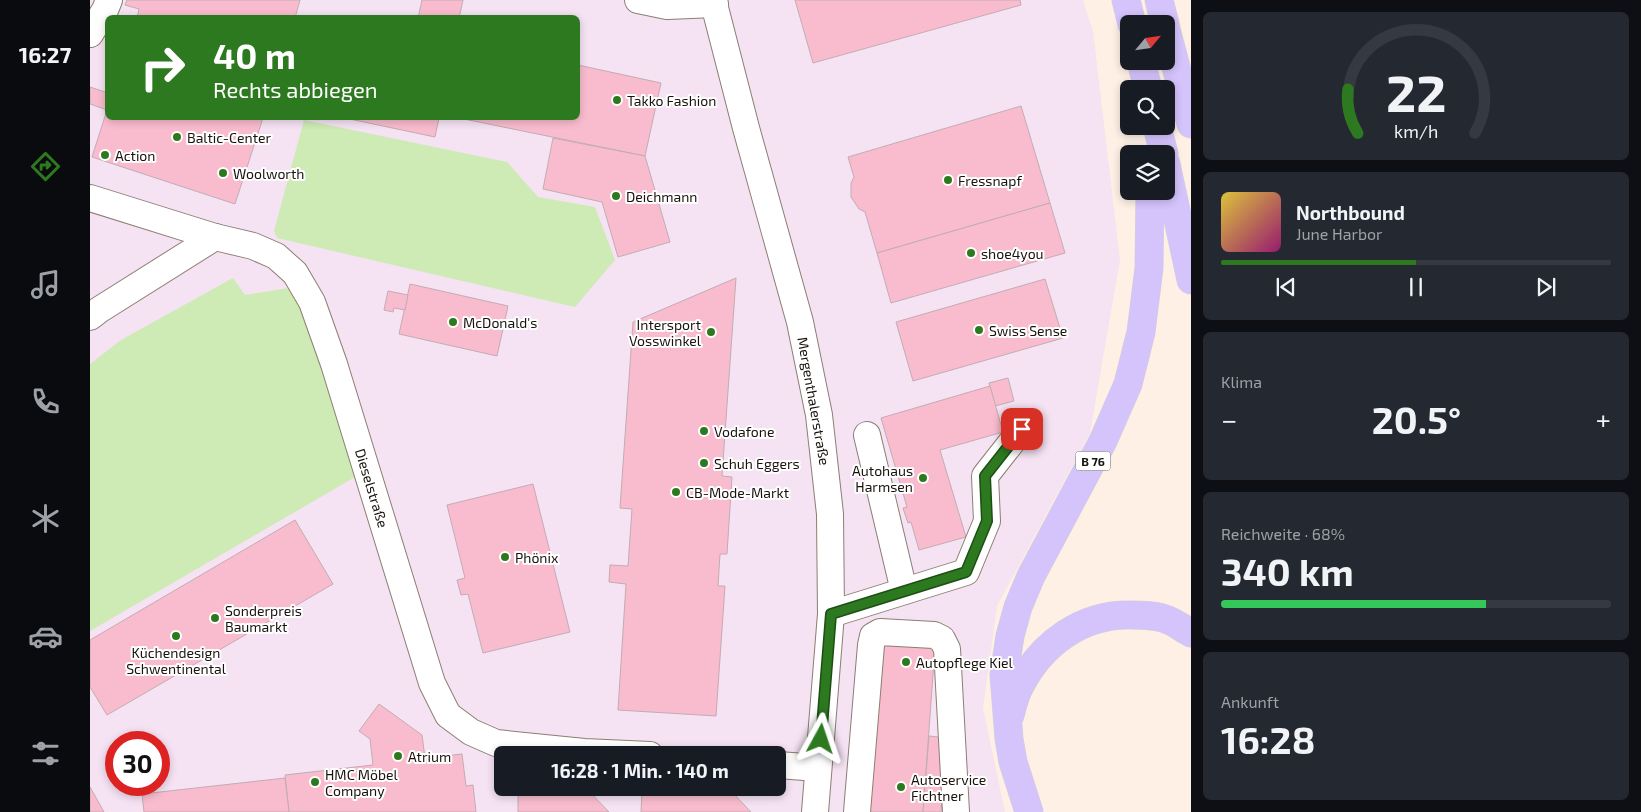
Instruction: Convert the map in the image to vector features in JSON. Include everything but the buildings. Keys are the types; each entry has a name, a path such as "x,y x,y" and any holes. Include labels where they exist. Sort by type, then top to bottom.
{"highway":[{"path":"1126,0 1130,15"},
{"path":"1159,0 1163,15"},
{"path":"1175,63 1191,124"},
{"name":"B 76","path":"1029,812 1009,740 1004,675 1010,636 1018,607 1031,576 1103,441 1128,384 1140,332 1149,268 1150,200"},
{"path":"1174,200 1191,280"},
{"name":"B 76","path":"1007,721 1019,686 1031,667 1057,639 1086,622 1118,614 1136,615 1166,619 1191,633"}],"street":[{"path":"90,34 109,0"},
{"path":"638,0 667,6 714,2"},
{"name":"Mergenthalerstraße","path":"714,2 748,137 800,322 819,415 830,514 831,614 815,812"},
{"name":"Dieselstraße","path":"90,198 215,237 253,246 276,256 295,273 312,302 334,364 432,683 448,715 471,732 496,743 525,746"},
{"path":"90,317 215,237"},
{"path":"831,614 966,572 987,521 985,476 1022,429"},
{"path":"867,435 904,591"},
{"path":"857,812 873,636 880,632 934,635 942,639 947,649 956,812"},
{"path":"786,767 818,776 859,783"}],"shaded area":[{"path":"90,0 1083,0 1093,31 1120,260 1090,433 997,606 983,708 1005,812 90,812"}],"green space":[{"path":"304,120 507,162 538,197 595,207 615,260 575,307 277,238 274,231"},
{"path":"233,278 245,295 289,288 304,306 355,477 90,631 90,364 121,340"}],"place":[{"name":"Takko Fashion","path":"617,100"},
{"name":"Baltic-Center","path":"177,137"},
{"name":"Action","path":"105,155"},
{"name":"Woolworth","path":"223,173"},
{"name":"Fressnapf","path":"948,180"},
{"name":"Deichmann","path":"616,196"},
{"name":"shoe4you","path":"971,253"},
{"name":"McDonald's","path":"453,322"},
{"name":"Swiss Sense","path":"979,330"},
{"name":"Intersport Vosswinkel","path":"711,332"},
{"name":"Vodafone","path":"704,431"},
{"name":"Schuh Eggers","path":"704,463"},
{"name":"Autohaus Harmsen","path":"923,478"},
{"name":"CB-Mode-Markt","path":"676,492"},
{"name":"Phönix","path":"505,557"},
{"name":"Sonderpreis Baumarkt","path":"215,618"},
{"name":"Küchendesign Schwentinental","path":"176,636"},
{"name":"Autopflege Kiel","path":"906,662"},
{"name":"Atrium","path":"398,756"},
{"name":"HMC Möbel Company","path":"315,782"},
{"name":"Autoservice Fichtner","path":"901,787"}],"route":[{"path":"821,739 831,614 966,572 987,521 985,476 1022,429"}]}
